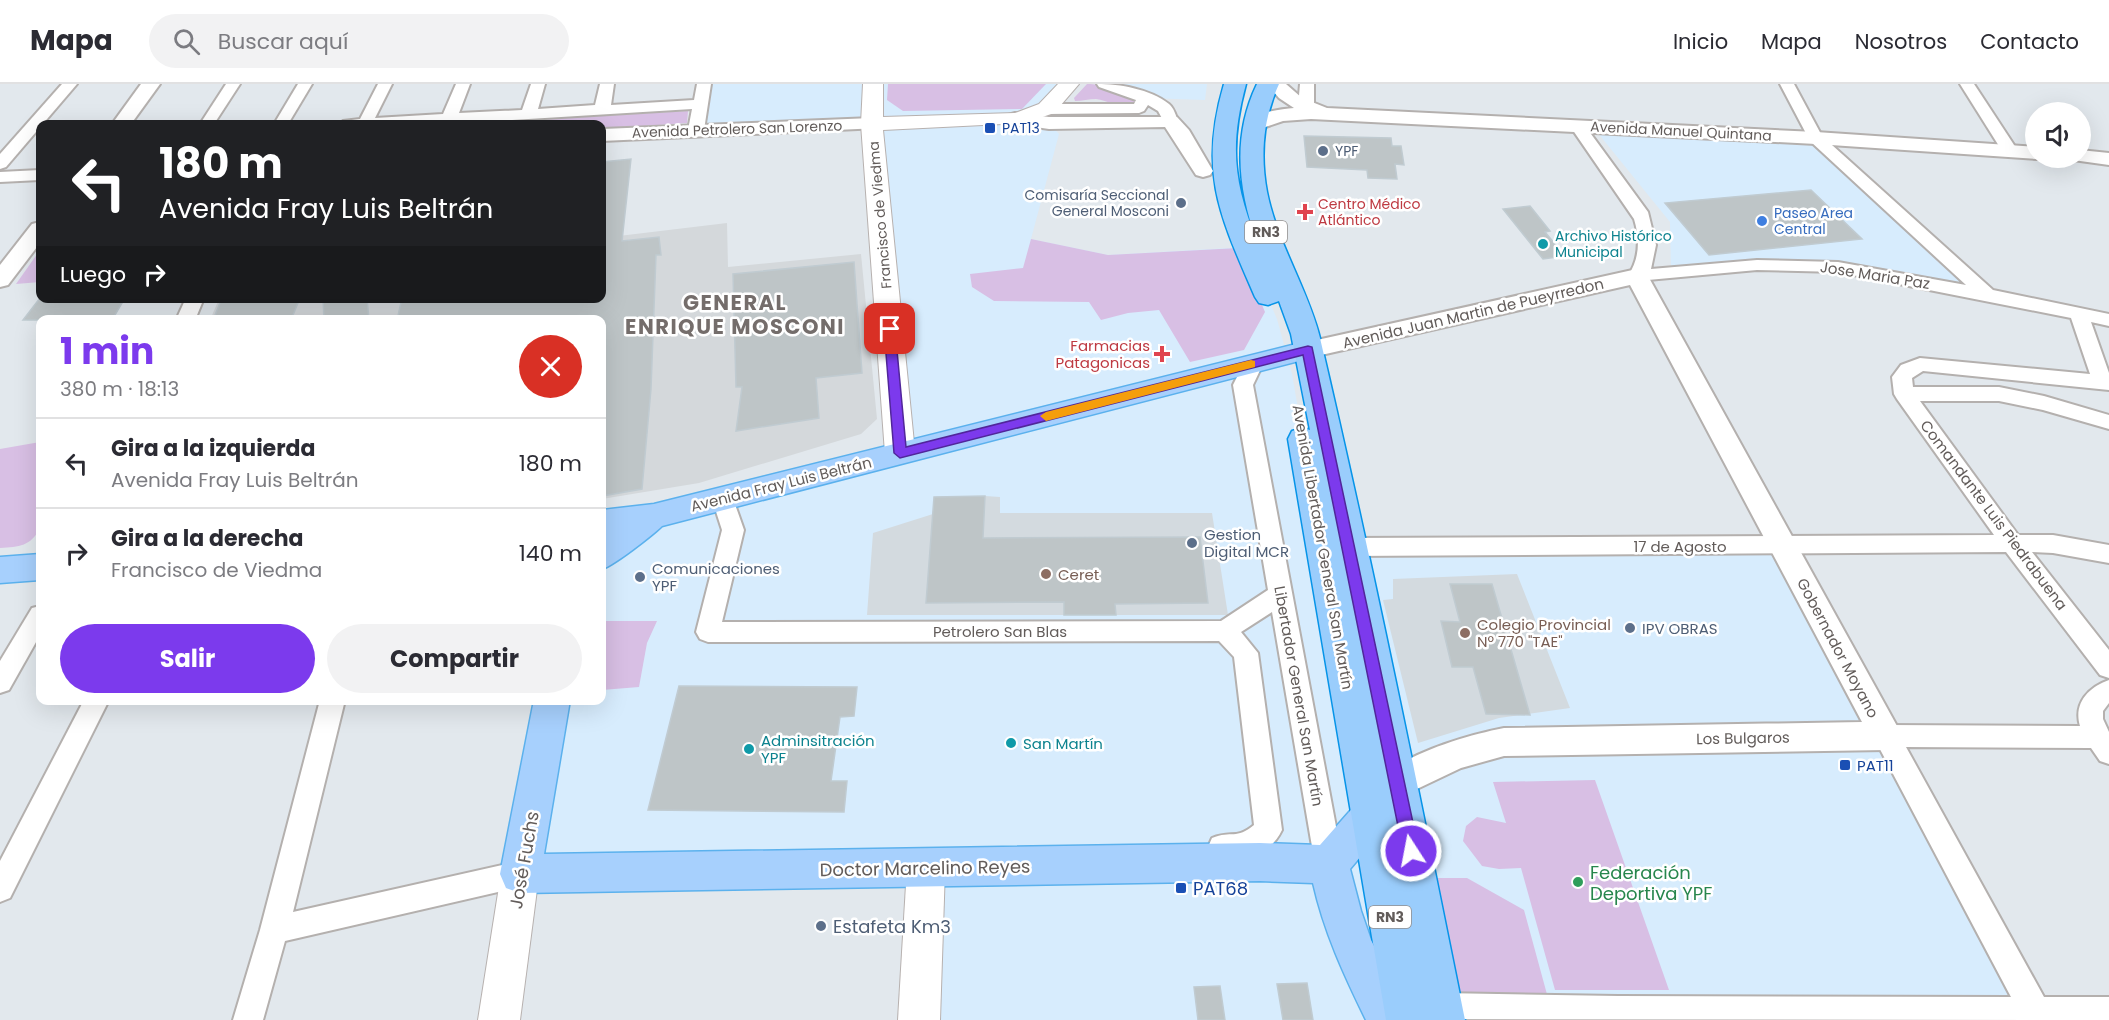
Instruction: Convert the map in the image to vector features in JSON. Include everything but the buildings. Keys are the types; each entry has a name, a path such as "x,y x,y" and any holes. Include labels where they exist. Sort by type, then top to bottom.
{"highway":[{"name":"Avenida Libertador General San Martín","path":"1235,84 1226,110 1221,148 1225,190 1246,247 1277,319 1297,352 1347,548 1398,783 1431,1016"},
{"name":"Avenida Libertador General San Martín","path":"1268,84 1259,103 1254,125 1251,162 1258,211 1305,334 1297,352 1372,814 1431,1016"},
{"path":"1203,171 1246,247"}],"main road":[{"path":"872,104 920,122 1015,119 1036,116 1047,109 1069,84"},
{"name":"Francisco de Viedma","path":"872,104 900,453"},
{"name":"Avenida Fray Luis Beltrán","path":"606,522 654,516 1297,352"},
{"path":"606,552 654,516"},
{"path":"0,570 36,567"},
{"name":"José Fuchs","path":"499,1020 520,874 551,705"},
{"path":"1329,864 1398,783"},
{"name":"Doctor Marcelino Reyes","path":"520,874 926,867 1329,864"},
{"name":"Libertador General San Martín","path":"1329,864 1340,911 1354,950 1390,1020"},
{"path":"919,1020 926,867"}],"street":[{"path":"38,120 70,84"},
{"path":"124,120 151,84"},
{"path":"210,120 233,84"},
{"path":"283,120 305,84"},
{"path":"367,120 385,84"},
{"path":"449,119 463,84"},
{"path":"528,115 538,84"},
{"path":"602,110 607,84"},
{"path":"696,130 704,84"},
{"path":"1104,84 1142,103 1165,108 1170,121 1179,130 1203,171"},
{"name":"Avenida Manuel Quintana","path":"1276,84 1287,96 1306,107 1325,114"},
{"path":"1306,107 1307,84"},
{"path":"1787,84 1816,138 1987,294"},
{"path":"1968,84 2010,151"},
{"path":"1047,109 1142,103"},
{"name":"Avenida Petrolero San Lorenzo","path":"428,120 700,104"},
{"name":"Avenida Petrolero San Lorenzo","path":"606,135 696,130 872,104"},
{"name":"Avenida Manuel Quintana","path":"1254,125 1280,115 1325,114 1816,138 2025,152"},
{"path":"1015,119 1049,123 1170,121"},
{"path":"0,164 36,123"},
{"path":"1578,126 1640,212 1646,227 1641,266"},
{"path":"2091,157 2109,159"},
{"path":"0,177 36,175"},
{"path":"0,280 36,234"},
{"name":"Jose Maria Paz","path":"1641,266 1671,273 1757,265 1838,267 1987,294 2109,320"},
{"name":"Avenida Juan Martin de Pueyrredon","path":"1297,352 1641,266"},
{"name":"Gobernador Moyano","path":"1641,266 1783,546 2037,1016"},
{"path":"2079,313 2105,382 1920,364 1902,376 1904,394 1999,394 2044,403 2109,422"},
{"name":"Libertador General San Martín","path":"1253,364 1243,385 1329,864"},
{"name":"Comandante Luis Piedrabuena","path":"1904,394 2012,543 2109,668"},
{"name":"Petrolero San Blas","path":"723,499 733,530 708,632 1225,631"},
{"name":"17 de Agosto","path":"1347,548 2012,543 2053,544 2109,554"},
{"path":"1097,865 1167,848 1248,847 1268,830 1246,653 1225,631 1281,594"},
{"path":"0,684 36,622"},
{"path":"2103,745 2090,721 2090,707 2097,697 2109,690"},
{"path":"0,889 94,705"},
{"path":"248,1020 274,930 332,705"},
{"name":"Los Bulgaros","path":"1398,783 1445,758 1468,749 1504,741 1886,736 2103,745"},
{"path":"274,930 520,874"},
{"path":"1431,1016 2037,1016 2109,1012"}],"shaded area":[{"path":"704,84 1069,84 1036,116 1049,123 1059,134 1031,239 1108,255 1246,247 1277,319 1292,374 1322,548 1783,545 2035,1013 1618,1011 1443,1020 919,1020 926,868 520,874 551,705 606,705 606,522 654,516 900,453 872,124 696,130"},
{"path":"888,84 1046,84 1022,109 903,111 887,100"},
{"path":"1087,84 1112,89 1135,102 1123,106 1096,99 1075,101 1074,98"},
{"path":"1104,84 1207,84 1205,100 1145,98"},
{"path":"688,111 687,123 606,129 606,120 525,120"},
{"path":"1593,127 1816,138 1987,294 1797,264 1671,273 1670,222"},
{"path":"727,223 728,267 861,254 877,419 861,434 699,483 606,498 606,315 212,315 217,303 606,303 606,238"},
{"path":"1031,239 1108,255 1238,248 1265,312 1244,350 1190,362 1159,310 1128,313 1101,320 1089,302 994,301 972,287 970,274 1023,268"},
{"path":"36,256 36,282 16,284"},
{"path":"36,443 36,534 33,539 24,544 0,548 0,449"},
{"name":"Ceret","path":"934,497 1000,497 1000,513 1212,513 1228,615 867,615 873,533 933,514"},
{"name":"Colegio Provincial Nº 770 \"TAE\"","path":"1517,574 1570,708 1499,718 1418,743 1383,600 1393,599 1393,579"},
{"path":"606,621 657,621 647,643 639,687 606,690"},
{"name":"Federación Deportiva YPF","path":"1595,780 1669,990 1555,990 1521,868 1499,869 1482,866 1463,841 1466,826 1477,817 1506,823 1493,782"},
{"path":"1421,878 1467,878 1524,910 1548,998 1448,992"}],"slow traffic":[{"path":"1046,416 1251,364"}],"place":[{"name":"PAT13","path":"990,128"},
{"name":"YPF","path":"1323,151"},
{"name":"Comisaría Seccional General Mosconi","path":"1181,203"},
{"name":"Centro Médico Atlántico","path":"1305,212"},
{"name":"Paseo Area Central","path":"1762,221"},
{"name":"Archivo Histórico Municipal","path":"1543,244"},
{"name":"Farmacias Patagonicas","path":"1162,354"},
{"name":"Gestion Digital MCR","path":"1192,543"},
{"name":"Ceret","path":"1046,574"},
{"name":"Comunicaciones YPF","path":"640,577"},
{"name":"IPV OBRAS","path":"1630,628"},
{"name":"Colegio Provincial Nº 770 \"TAE\"","path":"1465,633"},
{"name":"San Martín","path":"1011,743"},
{"name":"Adminsitración YPF","path":"749,749"},
{"name":"PAT11","path":"1845,765"},
{"name":"Federación Deportiva YPF","path":"1578,882"},
{"name":"PAT68","path":"1181,888"},
{"name":"Estafeta Km3","path":"821,926"}],"district":[{"name":"GENERAL ENRIQUE MOSCONI","path":"735,314"}],"route":[{"path":"890,329 900,453 1308,350 1411,851"}]}
